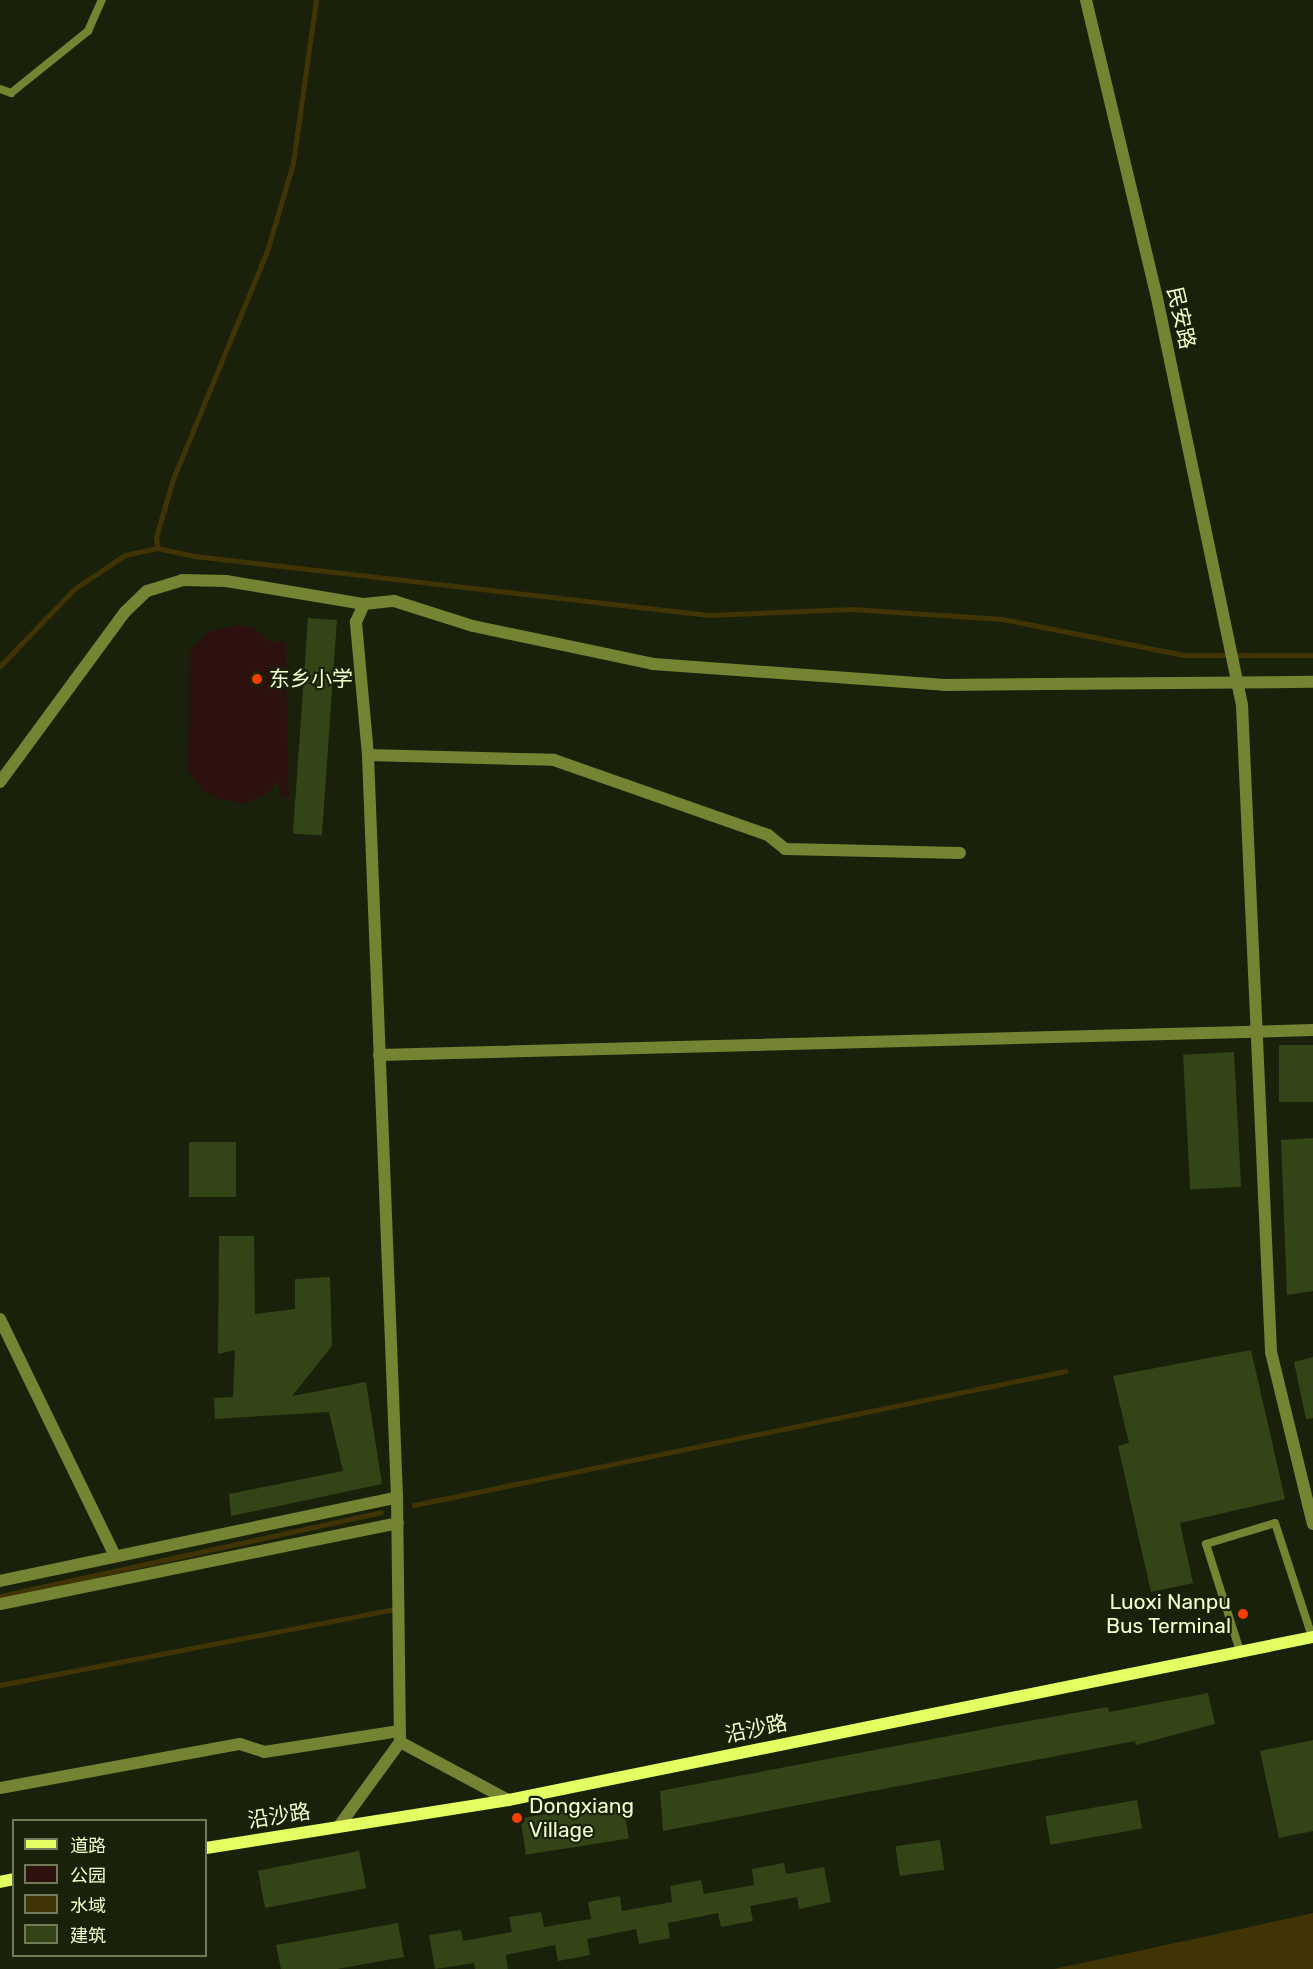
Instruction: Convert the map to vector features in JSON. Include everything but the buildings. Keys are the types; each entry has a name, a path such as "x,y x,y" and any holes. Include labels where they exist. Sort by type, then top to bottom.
{"street":[{"name":"民安路","path":"1086,0 1157,297 1238,686 1253,1032 1271,1352 1313,1524"},
{"path":"0,782 125,612 147,591 182,580 226,581 364,604 394,601 472,626 653,664 944,685 1238,686 1313,682"},
{"path":"339,1826 400,1737 398,1523 368,755 356,622 364,604"},
{"path":"368,755 554,760 768,834 785,849 960,852"},
{"path":"379,1055 1313,1030"},
{"path":"0,1319 115,1556"},
{"path":"0,1581 397,1497"},
{"path":"0,1604 398,1523"},
{"name":"沿沙路","path":"207,1848 508,1800 1239,1648 1312,1637"},
{"path":"0,1788 240,1744 264,1752 400,1737 508,1800"}],"lane":[{"path":"0,89 11,93 88,31 102,0"},
{"path":"1239,1648 1206,1544 1275,1523 1312,1637"}],"green space":[{"path":"239,625 254,628 272,642 285,642 289,797 279,797 279,781 266,794 246,803 219,799 203,790 188,770 190,650 210,631"}],"water":[{"path":"1313,1913 1313,1969 1054,1969 1231,1931"}],"waterway":[{"path":"0,666 74,589 125,555 157,548 156,537 173,479 268,248 293,163 316,0"},
{"path":"157,548 194,556 709,615 851,609 1002,619 1183,655 1313,655"},
{"path":"414,1505 1065,1371"},
{"path":"0,1596 381,1512"},
{"path":"0,1685 398,1608"}],"place":[{"name":"东乡小学","path":"257,679"},
{"name":"Luoxi Nanpu Bus Terminal","path":"1243,1614"},
{"name":"Dongxiang Village","path":"517,1818"}]}
